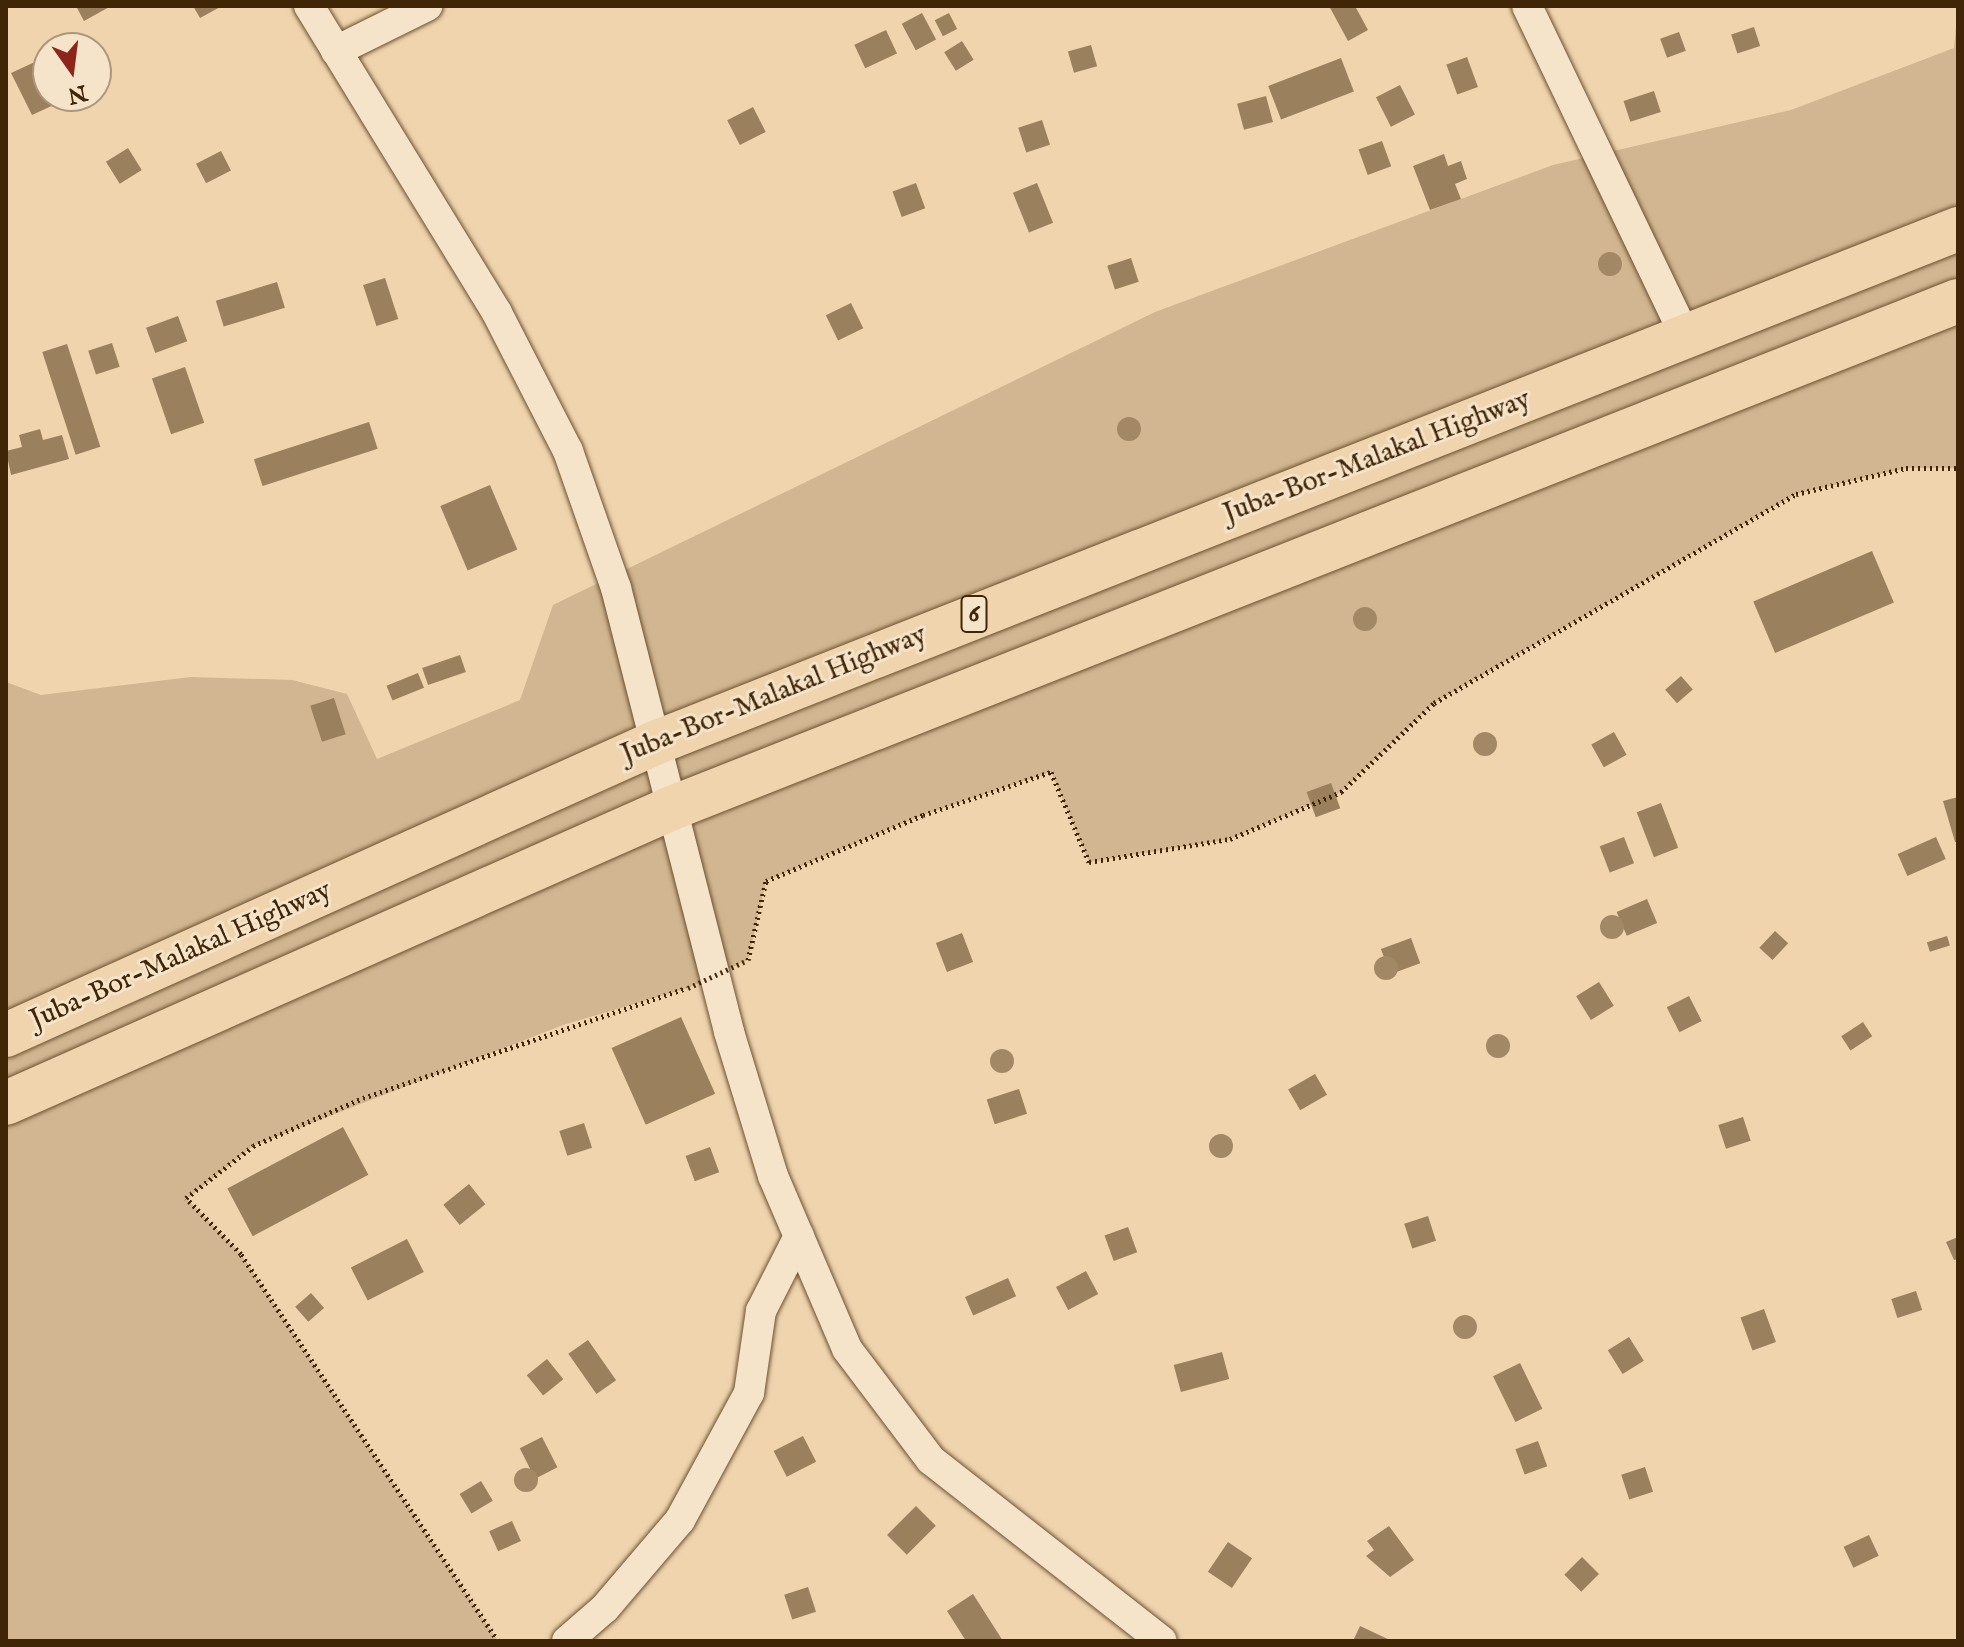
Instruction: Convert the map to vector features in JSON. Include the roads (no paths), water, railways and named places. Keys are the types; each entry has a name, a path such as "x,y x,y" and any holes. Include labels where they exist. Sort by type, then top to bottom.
{"highway":[{"name":"Juba-Bor-Malakal Highway","path":"6,1035 655,743 1958,229"},
{"path":"6,1103 672,808 1957,303"}],"street":[{"path":"309,6 497,313 568,451 616,588 729,1032 799,1236 847,1349 931,1460 1162,1641"},
{"path":"336,51 427,6"},
{"path":"1527,6 1685,336"},
{"path":"567,1641 605,1608 680,1520 749,1393 761,1311 799,1236"}]}
